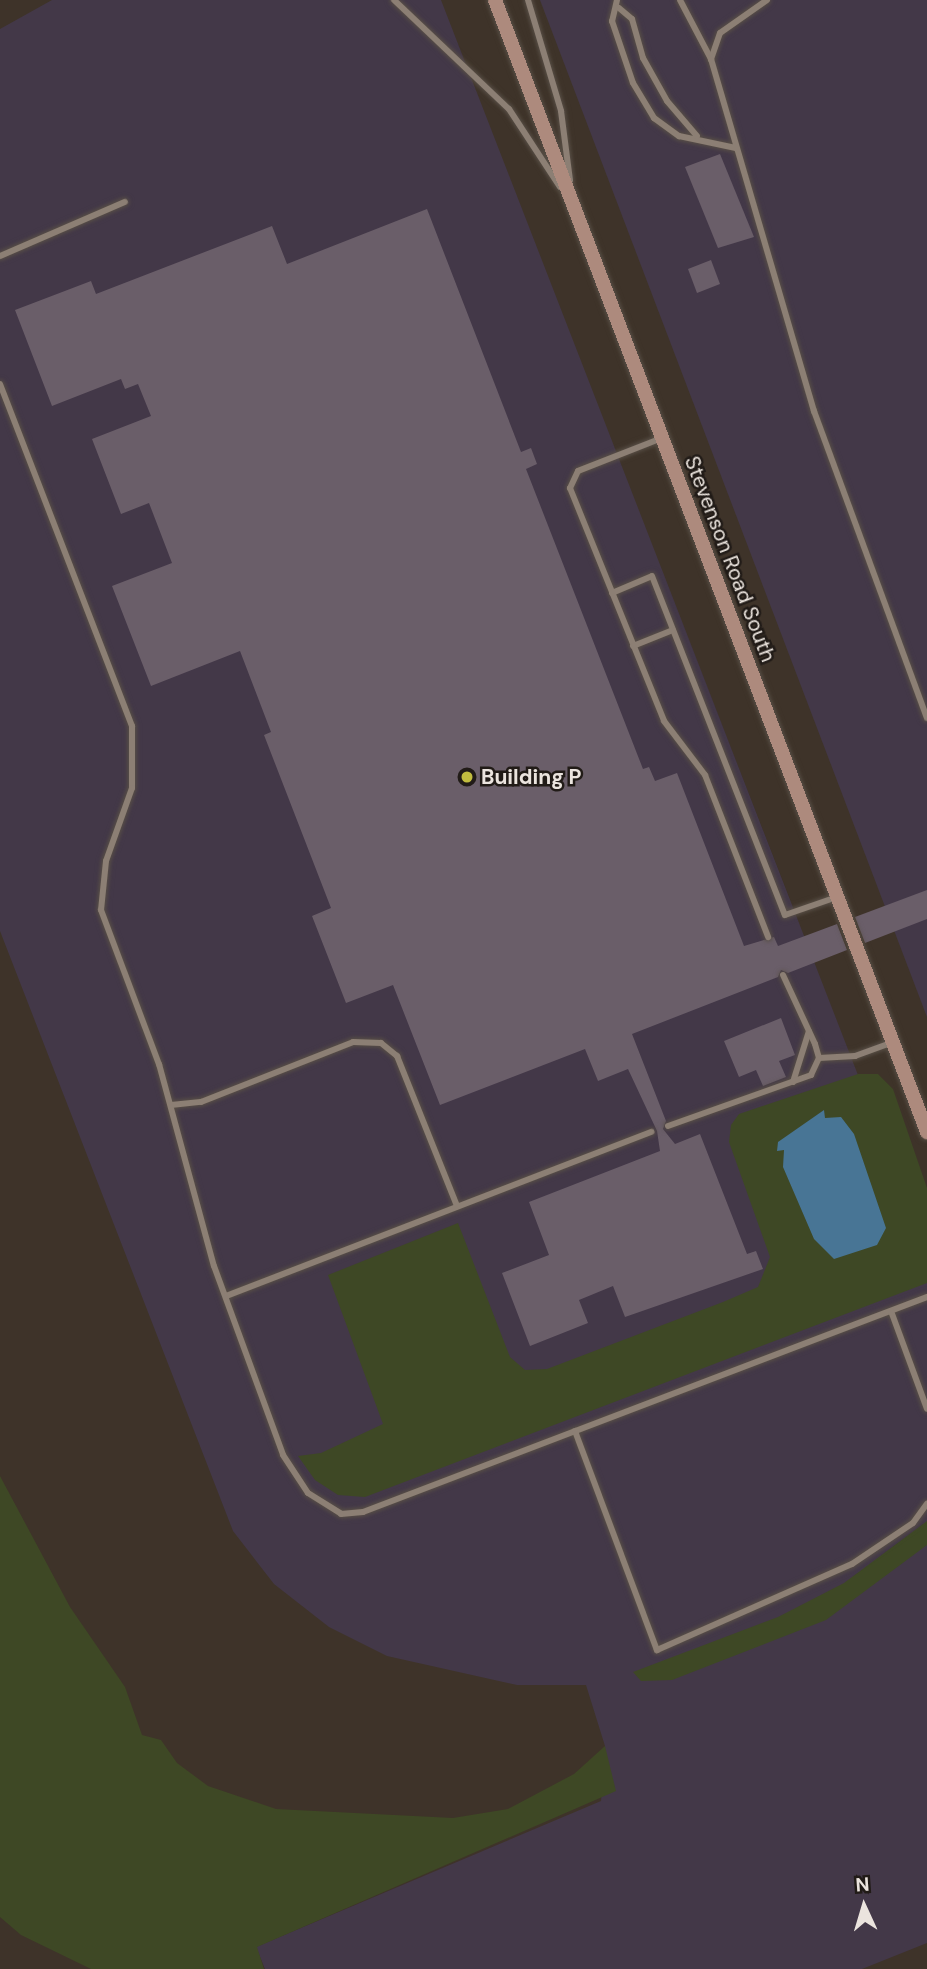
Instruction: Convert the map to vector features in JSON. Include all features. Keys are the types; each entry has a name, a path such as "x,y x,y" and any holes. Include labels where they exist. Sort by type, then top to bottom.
{"main road":[{"name":"Stevenson Road South","path":"495,0 927,1132"}],"lane":[{"path":"394,0 509,109 573,206"},
{"path":"528,0 561,111 573,206"},
{"path":"680,0 711,59 814,411 927,718"},
{"path":"711,59 720,33 767,0"},
{"path":"697,136 667,101 643,58 632,19 618,4 612,21 633,83 654,118 679,136 697,136 737,148"},
{"path":"0,256 24,240 125,202"},
{"path":"0,384 132,726 132,788 106,861 101,910 171,1105 226,1296 283,1455 308,1493 341,1514 363,1513 927,1297"},
{"path":"662,438 578,471 570,481 663,721 705,775 768,937"},
{"path":"612,593 652,576 785,915 837,897"},
{"path":"633,646 673,630"},
{"path":"668,1126 811,1075 819,1058 783,975"},
{"path":"793,1082 809,1030"},
{"path":"171,1105 201,1102 353,1042 381,1043 397,1056 457,1206"},
{"path":"819,1058 855,1056 893,1042"},
{"path":"226,1296 652,1132"},
{"path":"891,1311 927,1409"},
{"path":"575,1431 657,1650 852,1564 913,1522 927,1504"}],"shaded area":[{"path":"52,0 441,0 927,1253 927,1943 862,1969 265,1969 256,1947 601,1801 605,1746 586,1685 517,1685 387,1656 329,1627 274,1584 233,1531 0,931 0,29"},
{"path":"540,0 927,0 927,1017"}],"green space":[{"path":"858,1074 878,1074 893,1089 927,1188 927,1283 365,1497 338,1495 315,1480 298,1456 321,1453 383,1424 328,1275 458,1223 510,1357 525,1370 547,1369 758,1287 770,1257 729,1142 731,1125 739,1114"},
{"path":"0,1476 70,1607 125,1687 142,1735 161,1740 177,1763 208,1786 276,1809 453,1818 508,1809 574,1774 605,1746 616,1791 257,1947 264,1969 91,1969 21,1935 0,1917"},
{"path":"927,1521 927,1545 826,1620 672,1680 641,1681 633,1672 778,1617 844,1583"}],"water":[{"path":"824,1110 825,1118 841,1117 854,1134 886,1228 877,1245 834,1259 814,1239 783,1167 784,1150 777,1151 778,1142"}],"building":[{"path":"720,154 754,237 718,248 685,167"},
{"name":"Building P","path":"427,209 521,452 531,448 537,464 526,469 643,769 649,767 655,781 677,773 744,946 774,937 778,946 837,924 847,950 788,973 781,970 778,977 632,1034 666,1121 663,1129 675,1144 700,1134 747,1254 756,1251 763,1269 625,1317 613,1286 579,1300 588,1323 530,1346 502,1273 549,1255 529,1202 660,1151 657,1131 628,1069 598,1081 585,1049 440,1105 393,985 346,1003 312,916 331,908 264,735 271,732 240,651 151,686 112,586 172,563 149,503 121,514 92,439 151,416 138,384 125,389 121,379 52,406 15,310 91,281 96,294 272,226 287,264"},
{"path":"711,260 720,284 697,293 688,269"},
{"path":"927,890 927,919 865,943 855,917"},
{"path":"781,1018 795,1055 779,1061 786,1077 763,1086 756,1070 739,1077 724,1041"}],"place":[{"name":"Building P","path":"467,777"}]}
